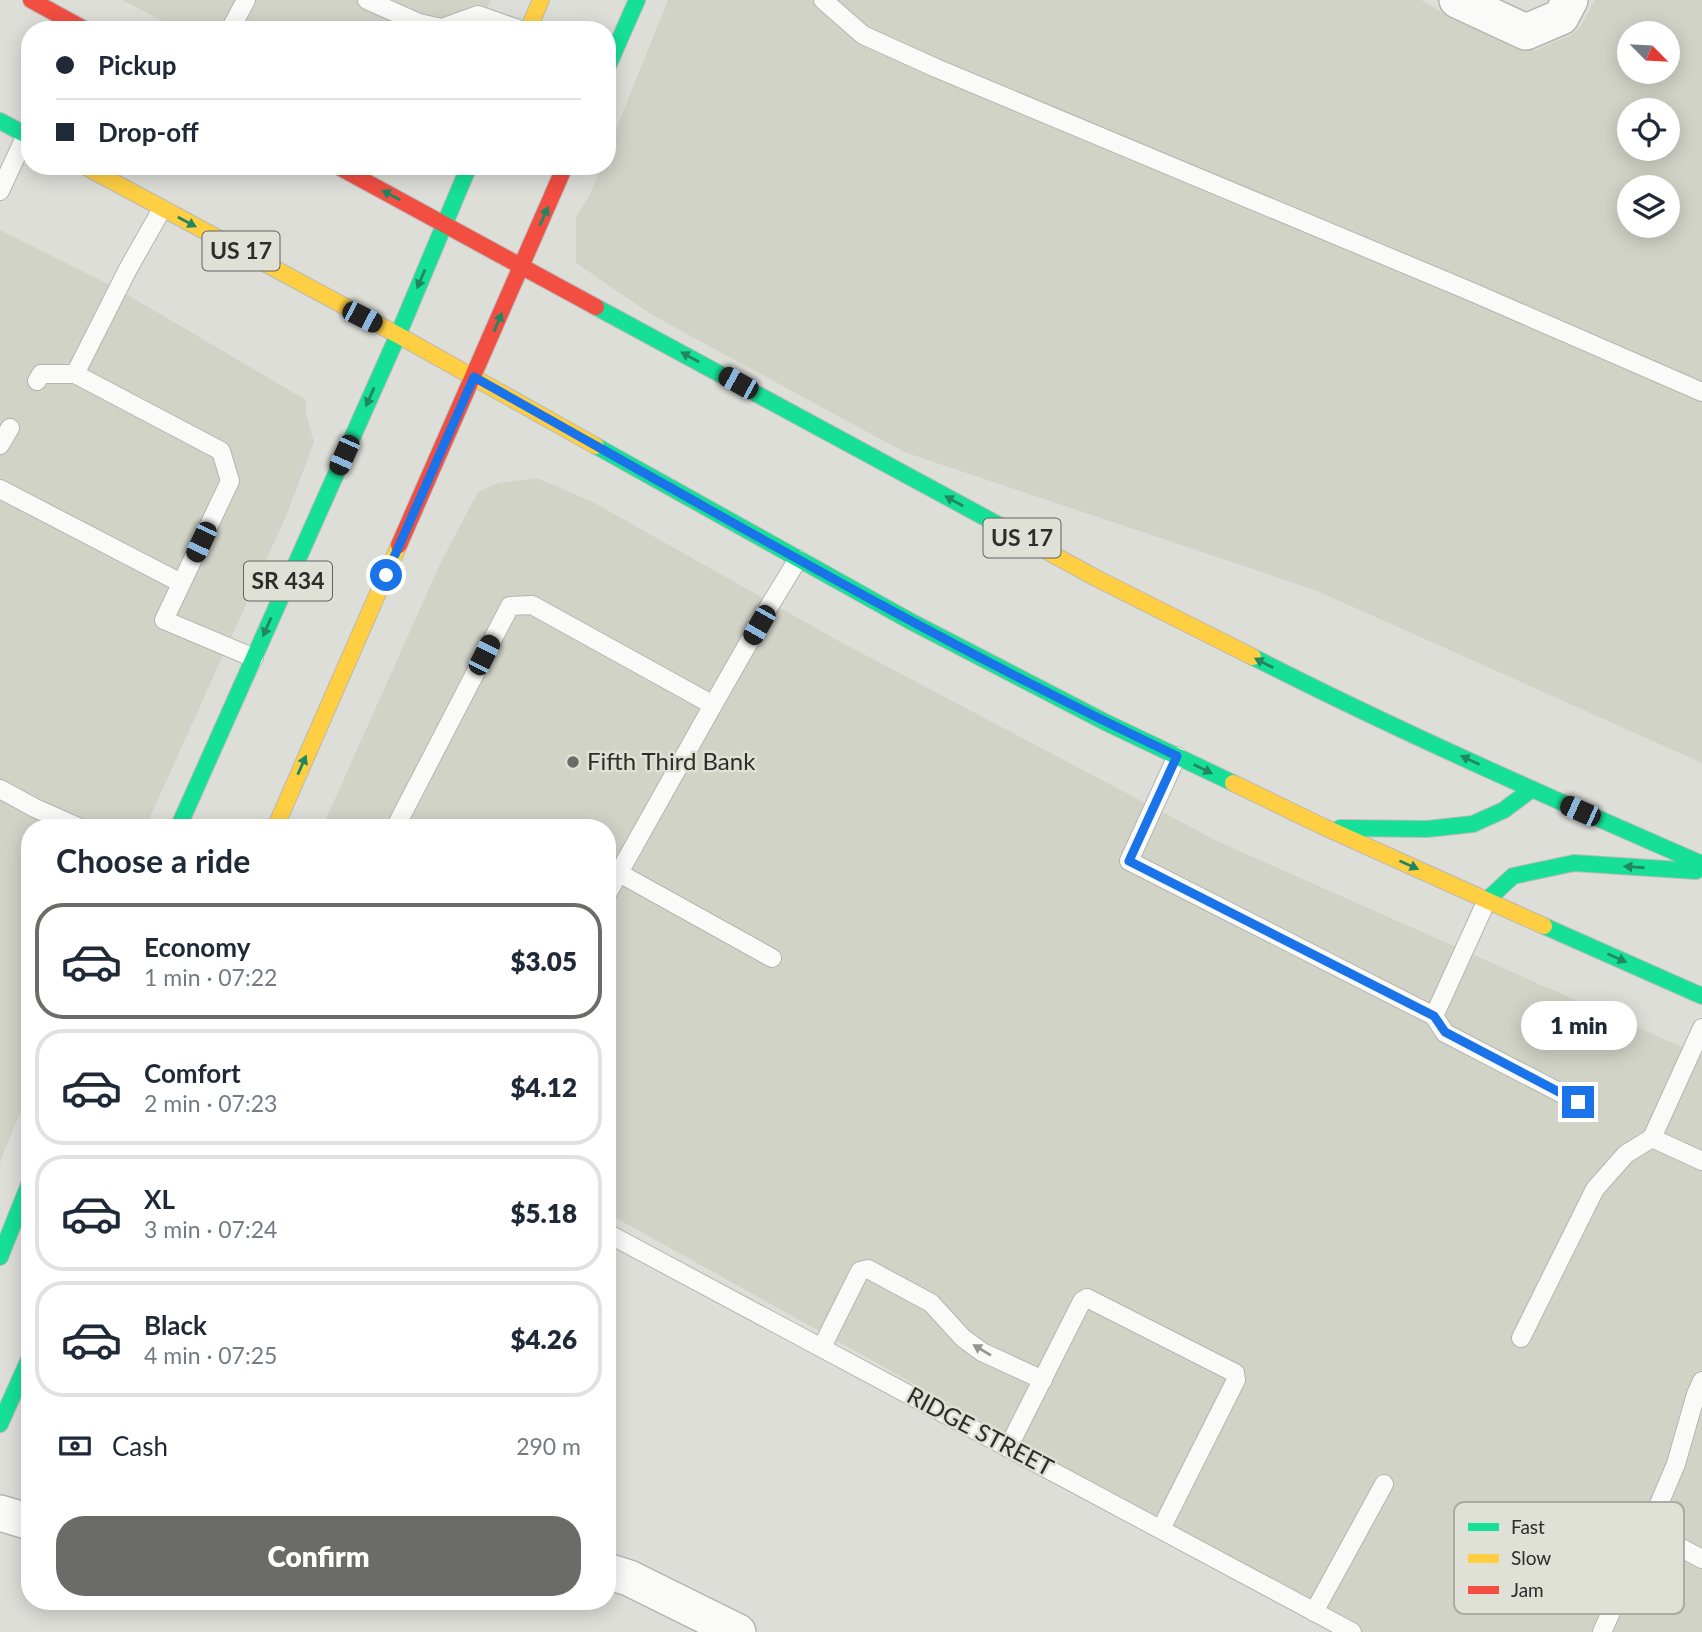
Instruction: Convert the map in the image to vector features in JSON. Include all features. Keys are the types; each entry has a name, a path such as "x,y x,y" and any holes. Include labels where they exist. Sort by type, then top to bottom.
{"main road":[{"path":"32,0 70,21"},
{"path":"532,21 541,0"},
{"path":"616,48 637,0"},
{"path":"0,121 21,132"},
{"name":"US 17","path":"101,175 398,335 922,628 1105,722 1324,827 1702,996"},
{"name":"US 17","path":"354,175 1108,584 1298,680 1532,789 1702,864"},
{"name":"SR 434","path":"182,819 398,335 465,175"},
{"path":"279,819 561,175"},
{"path":"1324,827 1427,829 1473,824 1504,810 1532,789"},
{"path":"1487,900 1513,876 1574,863 1702,871"},
{"path":"0,1256 21,1204"},
{"path":"0,1424 21,1377"}],"street":[{"path":"1457,0 1526,32 1561,17 1570,0"},
{"path":"0,1513 21,1519"},
{"path":"616,1574 738,1632"}],"lane":[{"path":"235,21 246,0"},
{"path":"367,0 414,21"},
{"path":"829,2 863,35 936,68 1472,292 1702,392"},
{"path":"461,21 478,15 495,21"},
{"path":"0,191 21,150"},
{"path":"75,374 162,208"},
{"path":"37,381 41,374 75,374 221,451 230,481 164,620 254,658"},
{"path":"0,445 10,428"},
{"path":"0,489 181,583"},
{"path":"616,878 770,605 799,559"},
{"path":"400,819 510,606 532,605 713,705"},
{"path":"1177,756 1129,861 1434,1016 1445,1032 1578,1102"},
{"path":"0,789 60,819"},
{"path":"619,873 772,958"},
{"path":"1434,1016 1487,900"},
{"path":"1521,1338 1595,1189 1626,1154 1652,1138 1702,1028"},
{"path":"1652,1138 1702,1161"},
{"name":"RIDGE STREET","path":"616,1238 1352,1632"},
{"path":"822,1347 860,1271 868,1269 931,1303 964,1338 982,1352 1043,1380"},
{"path":"1008,1448 1082,1301 1087,1298 1235,1373 1236,1380 1161,1529"},
{"path":"1660,1502 1676,1464 1702,1381"},
{"path":"1314,1612 1384,1484"},
{"path":"1684,1549 1702,1559"},
{"path":"1602,1632 1610,1614"}],"shaded area":[{"path":"122,0 491,0 481,21 163,21"},
{"path":"668,0 1421,0 1457,21 1519,49 1536,50 1571,35 1580,27 1595,0 1702,0 1702,763 1315,590 904,452 652,315 576,263 576,217 590,195 598,175 616,175 616,129"},
{"path":"0,230 116,288 306,400 306,414 314,442 287,514 149,819 21,819 21,1111 0,1162"},
{"path":"537,478 593,502 837,640 1219,842 1702,1056 1702,1632 1361,1632 616,1218 616,819 326,819 440,564 478,492 498,483"}],"traffic: fast":[{"path":"616,48 637,0"},
{"path":"0,121 21,132"},
{"path":"182,819 398,335 465,175"},
{"path":"596,307 1008,530"},
{"path":"596,446 910,621 1105,722 1233,783"},
{"path":"1253,657 1420,738 1702,864"},
{"path":"1340,828 1427,829 1473,824 1504,810 1532,789"},
{"path":"1487,900 1513,876 1574,863 1696,871"},
{"path":"1544,926 1702,996"},
{"path":"0,1257 21,1204"},
{"path":"0,1424 21,1377"}],"traffic: slow":[{"path":"532,21 541,0"},
{"path":"101,175 398,335 596,446"},
{"path":"1008,530 1096,578 1253,657"},
{"path":"279,819 399,545"},
{"path":"1233,783 1544,926"}],"traffic: jam":[{"path":"31,0 70,21"},
{"path":"354,175 596,307"},
{"path":"399,545 561,175"}],"place":[{"name":"Fifth Third Bank","path":"573,762"}],"route":[{"path":"386,575 474,377 910,621 1105,722 1177,756 1129,861 1434,1016 1445,1032 1578,1102"}]}
